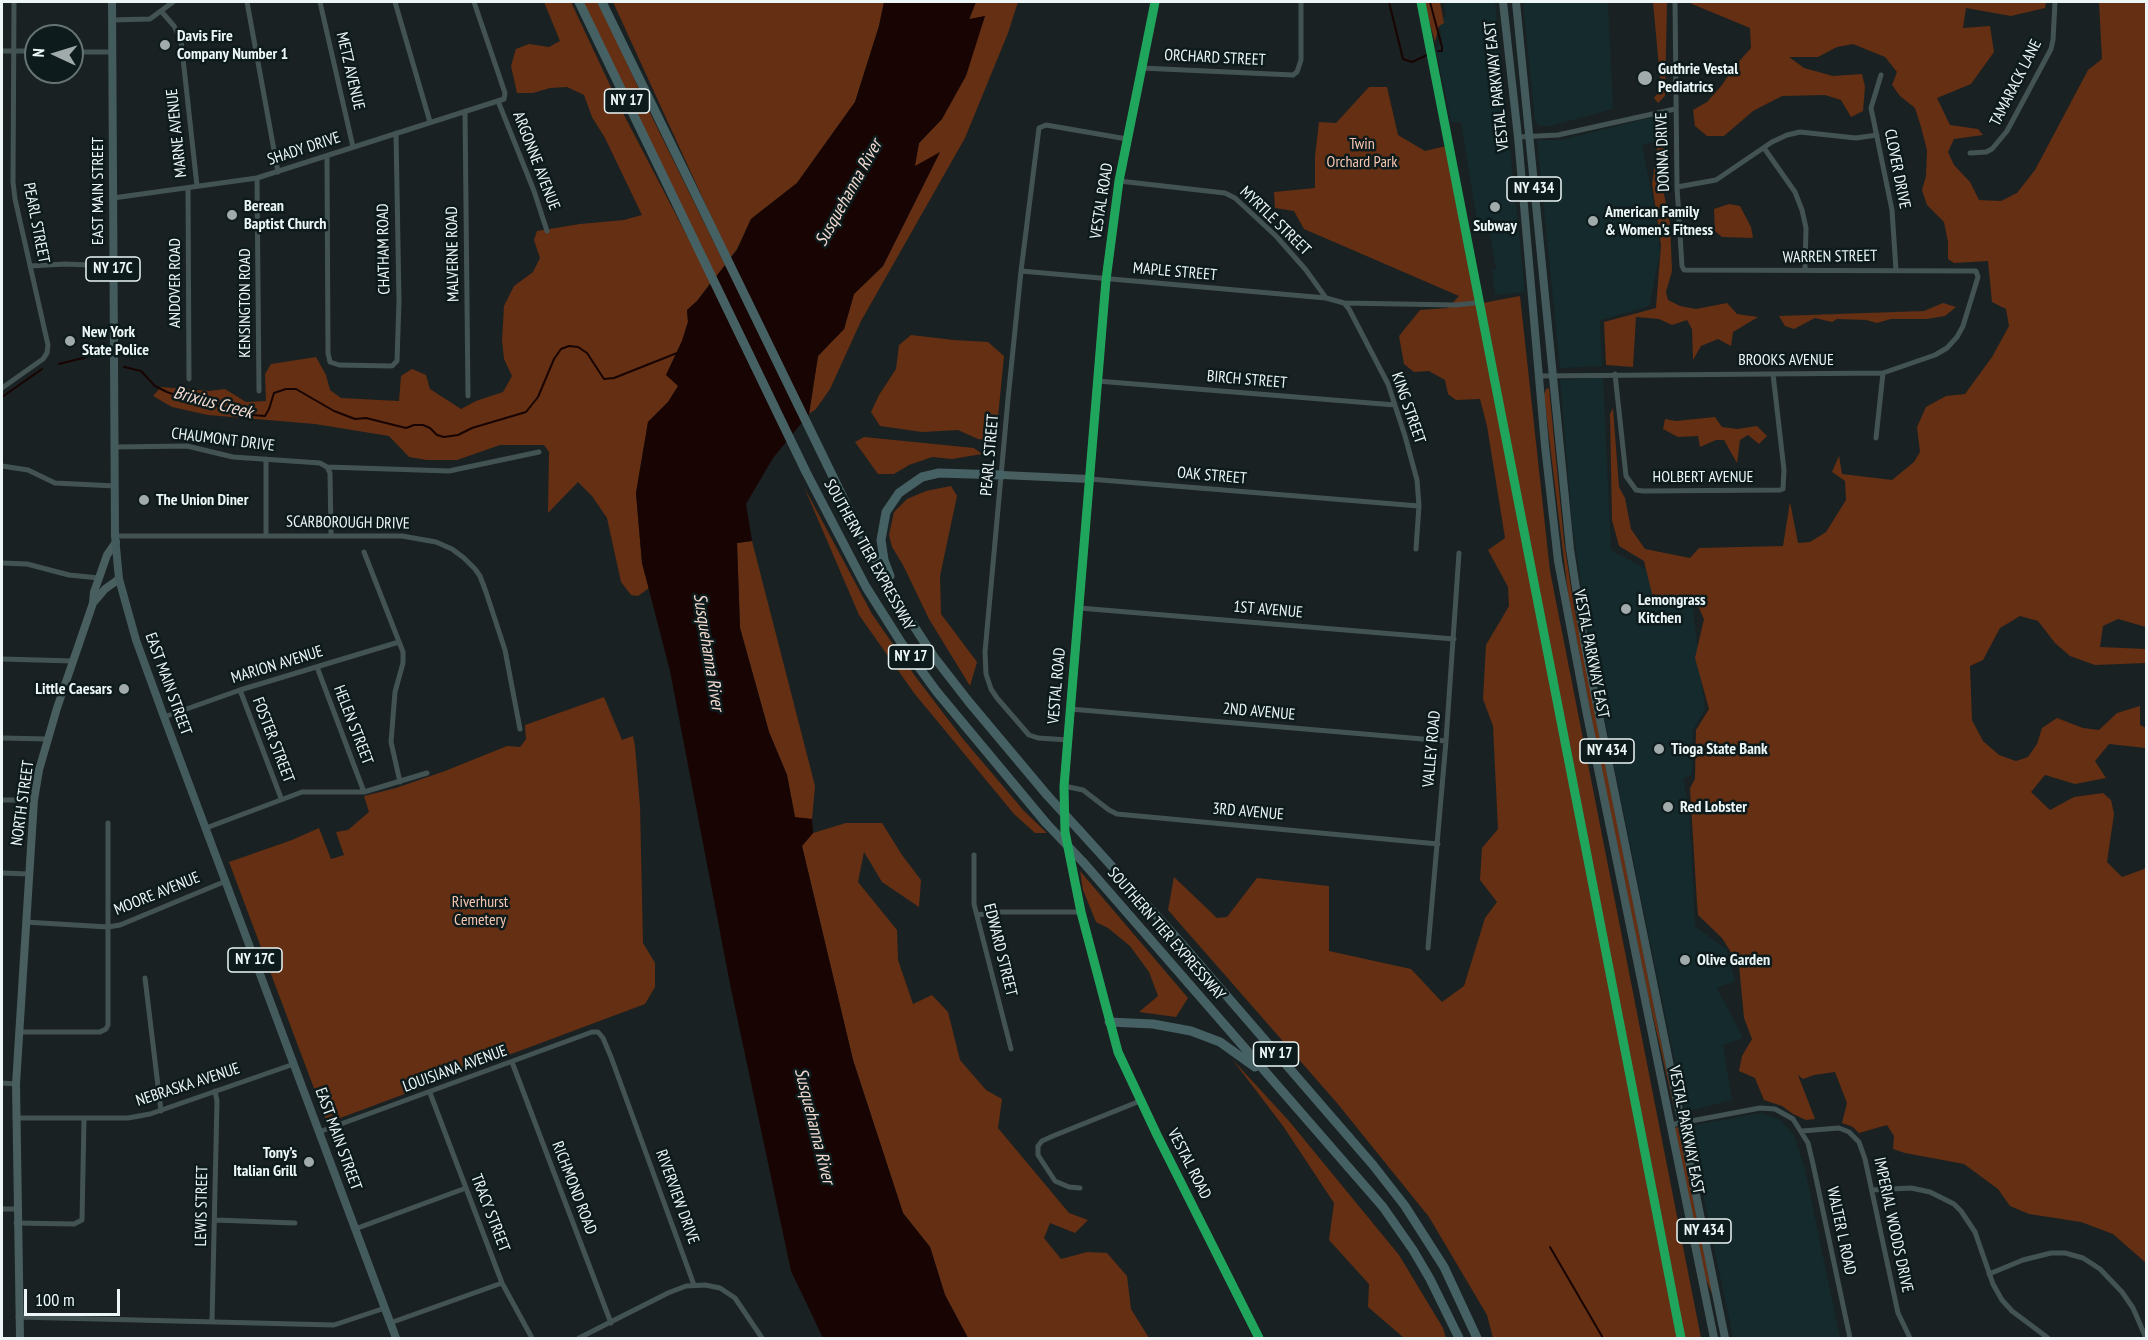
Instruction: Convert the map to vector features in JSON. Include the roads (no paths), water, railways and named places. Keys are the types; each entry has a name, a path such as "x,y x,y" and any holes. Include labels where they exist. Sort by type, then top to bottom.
{"highway":[{"name":"SOUTHERN TIER EXPRESSWAY","path":"579,2 806,472 860,576 902,644 936,692 1046,823 1083,862 1365,1185 1394,1222 1430,1279 1459,1338"},
{"name":"SOUTHERN TIER EXPRESSWAY","path":"602,2 854,520 906,614 934,657 1047,795 1174,935 1373,1165 1405,1206 1444,1267 1477,1338"},
{"path":"906,614 881,547 883,523 892,502 909,484 921,477 939,473 1002,475"},
{"path":"1109,1022 1162,1025 1203,1035 1238,1053 1281,1089"}],"main road":[{"name":"EAST MAIN STREET","path":"112,2 115,486 118,579 136,640 164,717 396,1338"},
{"name":"VESTAL PARKWAY EAST","path":"1503,2 1558,561 1586,710 1714,1338"},
{"name":"VESTAL PARKWAY EAST","path":"1516,2 1570,549 1585,646 1725,1338"}],"street":[{"name":"PEARL STREET","path":"2,388 43,358 47,353 48,345 13,182 14,2"},
{"path":"112,20 150,19 173,2"},
{"path":"248,2 278,172"},
{"name":"METZ AVENUE","path":"320,2 354,147"},
{"path":"395,2 430,122"},
{"name":"ARGONNE AVENUE","path":"474,2 506,97 498,101 534,190 547,231"},
{"name":"VESTAL ROAD","path":"1155,2 1119,181 1106,279 1064,786 1066,843 1081,912 1118,1052 1140,1101 1259,1338"},
{"name":"ORCHARD STREET","path":"1141,68 1293,75 1297,72 1301,60 1301,2"},
{"name":"DONNA DRIVE","path":"1675,2 1677,187 1682,266"},
{"name":"TAMARACK LANE","path":"1970,153 1986,152 1992,149 2007,131 2051,49 2055,2"},
{"name":"MARNE AVENUE","path":"161,11 174,26 181,40 197,186"},
{"path":"2,51 24,51"},
{"path":"84,52 112,52"},
{"name":"CLOVER DRIVE","path":"1881,75 1871,108 1892,210 1896,270"},
{"name":"SHADY DRIVE","path":"113,198 257,178 498,101"},
{"path":"1518,138 1569,133 1675,109"},
{"name":"MALVERNE ROAD","path":"465,111 468,396"},
{"name":"PEARL STREET","path":"1068,740 1038,738 1029,735 991,689 986,674 985,652 1021,271 1037,133 1041,126 1127,139"},
{"path":"1677,187 1716,180 1787,135 1800,132 1846,138 1877,135"},
{"name":"CHATHAM ROAD","path":"327,156 328,353 330,362 339,365 395,364 398,361 399,301 396,133"},
{"path":"1764,148 1795,192 1802,210 1806,228 1805,270"},
{"name":"KENSINGTON ROAD","path":"257,178 259,391"},
{"name":"MYRTLE STREET","path":"1119,181 1225,193 1235,198 1276,236 1306,270 1326,298"},
{"name":"ANDOVER ROAD","path":"188,188 189,379"},
{"path":"30,266 113,266"},
{"name":"WARREN STREET","path":"1682,266 1684,270 1690,271 1970,269 1976,270 1978,275"},
{"name":"MAPLE STREET","path":"1021,271 1326,298"},
{"name":"BROOKS AVENUE","path":"1539,376 1882,373 1935,356 1947,348 1963,326 1978,275"},
{"path":"1326,298 1344,303 1456,305 1474,303"},
{"name":"KING STREET","path":"1344,303 1388,384 1417,480 1419,506 1416,549"},
{"path":"1876,438 1882,373"},
{"name":"HOLBERT AVENUE","path":"1615,374 1626,476 1636,490 1643,491 1783,489 1784,470 1773,374"},
{"name":"BIRCH STREET","path":"1097,381 1395,405"},
{"name":"CHAUMONT DRIVE","path":"115,447 187,446 232,457 320,463 327,467 449,471 538,452"},
{"path":"266,459 266,535"},
{"path":"2,466 17,467 56,483 115,486"},
{"path":"327,467 330,473 331,535"},
{"name":"OAK STREET","path":"1002,475 1419,506"},
{"name":"SCARBOROUGH DRIVE","path":"116,539 266,535 402,536 424,539 452,549 464,558 480,576 499,628 512,680 520,729"},
{"name":"NORTH STREET","path":"20,1338 15,1118 18,1032 34,800 47,738 93,603 99,578 107,555 116,539"},
{"path":"364,552 403,652 403,663 395,692 391,742 400,782"},
{"name":"VALLEY ROAD","path":"1428,948 1438,844 1459,553"},
{"path":"2,563 27,564 69,575 99,578"},
{"name":"NORTH STREET","path":"93,603 118,579"},
{"name":"1ST AVENUE","path":"1078,608 1454,639"},
{"name":"MARION AVENUE","path":"164,717 240,690 399,642"},
{"path":"2,659 73,661"},
{"name":"HELEN STREET","path":"317,667 364,792"},
{"name":"FOSTER STREET","path":"240,690 281,798"},
{"name":"2ND AVENUE","path":"1070,709 1446,741"},
{"path":"2,738 47,738"},
{"path":"206,828 302,792 364,792 427,773"},
{"name":"3RD AVENUE","path":"1064,786 1083,790 1117,814 1438,844"},
{"path":"2,800 34,800"},
{"path":"18,1032 100,1032 108,1025 108,823"},
{"name":"EDWARD STREET","path":"975,855 974,893 977,915 1011,1049"},
{"path":"2,873 28,874"},
{"name":"MOORE AVENUE","path":"25,922 108,927 131,921 226,881"},
{"path":"977,915 999,912 1081,912"},
{"path":"145,978 161,1111"},
{"name":"LOUISIANA AVENUE","path":"319,1132 592,1032 599,1033"},
{"name":"RIVERVIEW DRIVE","path":"599,1033 611,1057 694,1285"},
{"name":"RICHMOND ROAD","path":"512,1062 611,1323"},
{"name":"NEBRASKA AVENUE","path":"15,1118 128,1118 161,1111 294,1064"},
{"path":"2,1083 16,1084"},
{"name":"LEWIS STREET","path":"212,1322 217,1101 215,1091"},
{"name":"TRACY STREET","path":"430,1093 502,1283 532,1338"},
{"path":"1080,1188 1058,1184 1042,1163 1037,1151 1042,1141 1140,1101"},
{"path":"1670,1125 1768,1108 1782,1112 1793,1119 1802,1131"},
{"path":"16,1223 74,1224 82,1220 84,1119"},
{"name":"IMPERIAL WOODS DRIVE","path":"1802,1131 1839,1128 1859,1142 1865,1159 1898,1313 1910,1338"},
{"name":"WALTER L ROAD","path":"1802,1131 1808,1143 1813,1164 1850,1338"},
{"path":"355,1229 466,1188"},
{"path":"1872,1190 1911,1188 1930,1192 1954,1204 1975,1232 1989,1274 2002,1300 2012,1311 2048,1338"},
{"path":"2,1209 16,1209"},
{"path":"215,1220 295,1223"},
{"path":"1989,1274 2030,1258 2051,1253 2065,1253 2083,1258 2100,1269 2122,1292 2133,1308 2146,1338"},
{"path":"390,1323 502,1283"},
{"path":"579,1338 668,1293 694,1285 714,1286 735,1298 762,1338"},
{"path":"18,1317 334,1325 385,1308"}],"water":[{"name":"Susquehanna River","path":"884,2 976,2 969,19 985,16 966,76 942,119 919,143 915,166 940,152 883,266 854,294 844,329 818,356 809,414 773,458 746,504 752,541 737,543 740,628 769,732 787,775 795,817 812,819 813,833 802,846 853,1060 903,1213 930,1247 945,1295 968,1338 823,1338 791,1271 730,984 670,671 642,563 636,493 648,422 668,402 678,386 666,375 682,341 688,322 687,310 697,301 737,250 751,219 797,183 855,102 879,26"}],"waterway":[{"path":"1389,2 1403,59 1412,62 1427,55"},
{"path":"1430,2 1442,47 1442,51 1438,51"},
{"name":"Brixius Creek","path":"124,367 141,371 155,386 167,392 240,414 265,416 274,393 296,389 334,411 355,419 366,418 406,428 423,425 444,437 458,435 472,428 526,412 538,397 554,359 561,349 569,346 578,347 587,353 604,379 614,378 677,353"},
{"name":"Brixius Creek","path":"59,364 87,357"},
{"name":"Brixius Creek","path":"2,397 42,369"},
{"path":"1550,1247 1603,1338"}],"place":[{"name":"Davis Fire Company Number 1","path":"165,45"},
{"name":"Guthrie Vestal Pediatrics","path":"1645,78"},
{"name":"Subway","path":"1495,207"},
{"name":"Berean Baptist Church","path":"232,215"},
{"name":"American Family & Women's Fitness","path":"1593,221"},
{"name":"New York State Police","path":"70,341"},
{"name":"The Union Diner","path":"144,500"},
{"name":"Lemongrass Kitchen","path":"1626,609"},
{"name":"Little Caesars","path":"124,689"},
{"name":"Tioga State Bank","path":"1659,749"},
{"name":"Red Lobster","path":"1668,807"},
{"name":"Olive Garden","path":"1685,960"},
{"name":"Tony’s Italian Grill","path":"309,1162"}],"park label":[{"name":"Twin Orchard Park","path":"1362,153"},
{"name":"Riverhurst Cemetery","path":"480,911"}]}
